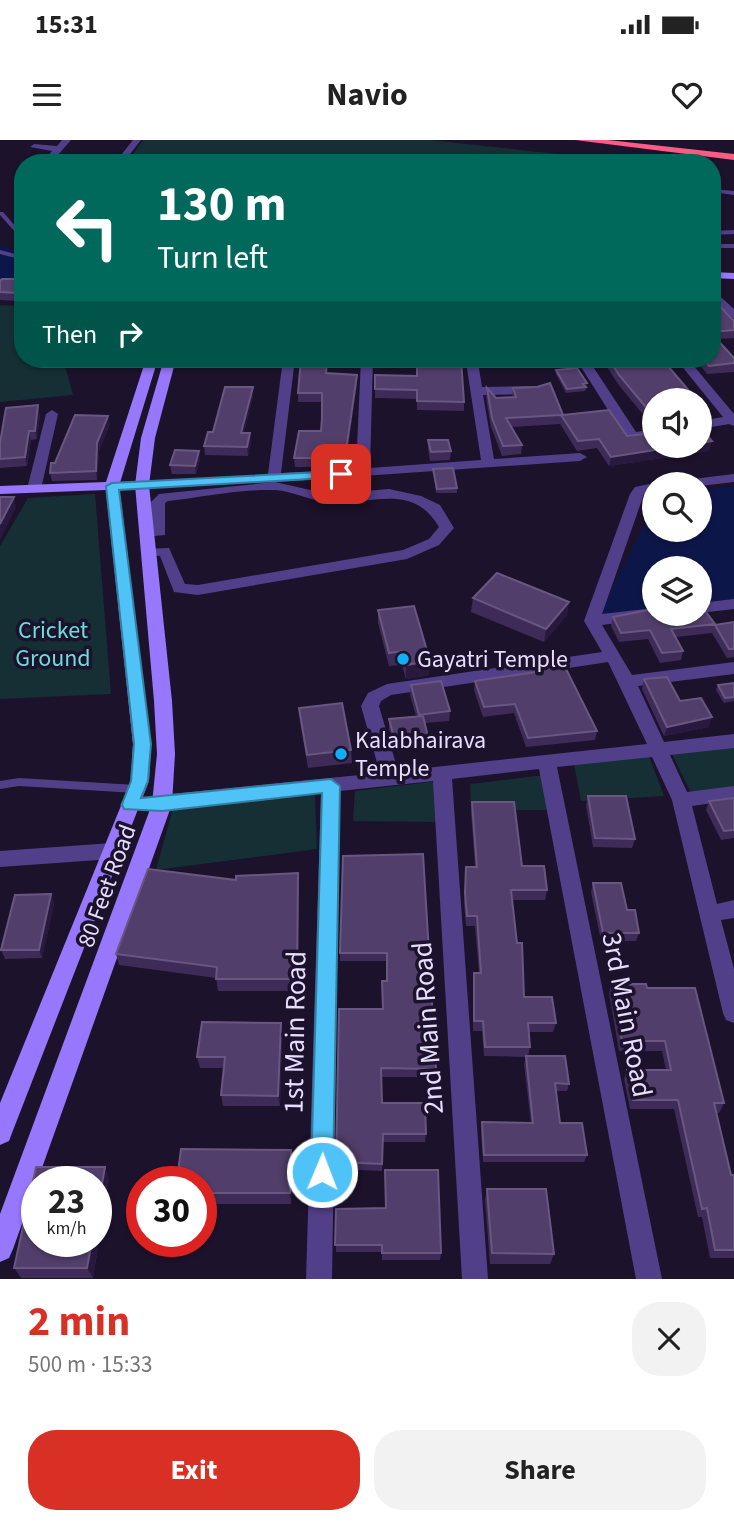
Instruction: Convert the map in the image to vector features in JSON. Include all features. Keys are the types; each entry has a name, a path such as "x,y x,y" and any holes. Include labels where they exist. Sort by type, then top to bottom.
{"highway":[{"path":"580,140 707,154"},
{"path":"629,140 734,151"}],"main road":[{"name":"80 Feet Road","path":"0,1132 133,797 142,744 112,486 149,368"},
{"name":"80 Feet Road","path":"0,1250 162,804 166,754 163,701 142,485 148,438 167,368"},
{"path":"0,490 112,486"}],"street":[{"path":"54,154 67,140"},
{"path":"34,147 58,149"},
{"path":"721,302 734,316"},
{"path":"274,478 288,368"},
{"path":"363,473 367,368"},
{"path":"473,368 488,464"},
{"path":"588,368 632,437 642,435"},
{"path":"690,368 733,420"},
{"path":"477,390 536,390"},
{"path":"34,489 52,414"},
{"path":"712,423 733,420"},
{"path":"112,486 363,473 580,457"},
{"path":"712,481 734,478"},
{"path":"276,486 328,498 376,493 416,499 435,508 447,528 434,542 407,554 198,590 180,589 176,585 174,570 164,551 147,543 160,532 159,502 163,497 276,486"},
{"path":"642,489 637,495 592,621 627,681 681,800 734,1013"},
{"path":"712,607 734,604"},
{"path":"592,621 642,615"},
{"path":"391,779 370,706 374,696 387,690 612,656"},
{"path":"627,681 734,668"},
{"path":"133,797 162,804 734,741"},
{"name":"3rd Main Road","path":"547,762 649,1279"},
{"name":"2nd Main Road","path":"442,774 475,1279"},
{"name":"1st Main Road","path":"319,1279 331,786"},
{"path":"681,800 734,793"},
{"path":"0,859 112,851"},
{"path":"710,914 734,909"}],"lane":[{"path":"1,213 14,228"},
{"path":"0,785 19,782 133,797"}],"green space":[{"path":"143,140 431,140 556,154 133,154"},
{"path":"0,305 14,306 14,368 66,368 73,395 0,402"},
{"name":"Cricket Ground","path":"95,494 111,694 0,699 0,546 28,498"},
{"path":"734,746 734,787 691,793 672,754"},
{"path":"649,756 664,796 581,801 574,764"},
{"path":"545,775 552,810 471,810 470,784"},
{"path":"438,781 439,822 353,821 355,791"},
{"path":"315,793 317,849 156,870 173,808"}],"shaded area":[{"path":"0,246 14,250 14,279 0,280"},
{"path":"734,486 734,601 712,604 712,556 642,556 642,611 597,617 642,529 642,542 712,542 712,489"}],"building":[{"path":"14,279 14,293 0,292 0,281"},
{"path":"721,307 734,321 734,330 721,331"},
{"path":"721,344 734,358 734,363 721,365"},
{"path":"300,368 326,368 326,373 357,375 345,458 294,458 299,431 321,431 322,418 322,393 298,393"},
{"path":"417,368 462,368 464,402 417,401 417,390 375,389 375,375 417,376"},
{"path":"577,368 587,383 583,384 586,387 567,389 556,370"},
{"path":"615,368 670,368 687,388 642,388 642,403"},
{"path":"550,383 563,415 609,410 627,436 642,434 642,452 611,457 599,439 578,441 561,415 506,418 522,445 503,446 492,418 487,388 496,398 516,397 513,388 537,387"},
{"path":"225,387 253,387 241,433 250,433 247,447 204,446 208,432 213,432"},
{"path":"38,405 35,431 29,431 25,457 0,459 6,408"},
{"path":"75,415 108,416 97,443 96,471 50,473 51,463 55,463"},
{"path":"428,440 448,440 451,451 431,452"},
{"path":"175,450 199,451 195,466 170,465"},
{"path":"453,468 457,488 437,489 433,469"},
{"path":"0,497 14,497 0,524"},
{"path":"497,573 569,602 546,629 473,598"},
{"path":"414,606 430,661 406,665 402,651 389,653 378,610"},
{"path":"642,611 642,626 697,626 671,629 683,651 662,653 650,630 621,633 613,617"},
{"path":"734,622 734,649 729,649 715,625"},
{"path":"563,663 597,731 528,738 515,704 484,707 475,681 536,672 534,669"},
{"path":"667,677 680,701 701,698 712,717 667,727 644,679"},
{"path":"441,681 450,711 419,715 411,685"},
{"path":"734,683 734,697 725,698 718,685"},
{"path":"342,703 351,750 307,755 299,708"},
{"path":"423,716 428,737 395,741 389,719"},
{"path":"588,796 626,796 635,839 595,838"},
{"path":"734,798 734,830 724,831 709,801"},
{"path":"472,802 514,802 522,866 544,866 547,890 511,890 517,943 522,943 524,997 552,997 556,1023 528,1023 530,1047 485,1047 483,1021 474,1021 474,973 481,973 477,916 467,916 465,893 466,867 477,867"},
{"path":"423,854 436,1069 381,1068 382,1103 425,1103 426,1134 383,1134 382,1164 336,1162 339,1009 383,1009 382,981 387,981 387,953 340,953 343,856"},
{"path":"148,869 236,880 236,876 298,873 297,979 216,979 217,967 116,954"},
{"path":"593,883 621,883 627,910 635,910 639,933 603,933"},
{"path":"51,894 39,950 1,950 15,895"},
{"path":"612,984 646,984 647,988 695,988 724,1103 714,1103 731,1175 734,1175 734,1250 715,1250 707,1208 702,1209 678,1100 633,1100 627,1070 671,1070 665,1041 622,1041"},
{"path":"202,1022 281,1023 278,1096 221,1095 225,1057 197,1057"},
{"path":"526,1056 565,1056 569,1084 555,1083 560,1123 582,1123 587,1155 484,1155 482,1122 533,1123"},
{"path":"181,1149 291,1150 290,1193 217,1193 217,1166 179,1166"},
{"path":"385,1170 438,1170 441,1253 382,1253 382,1245 335,1245 336,1209 386,1208"},
{"path":"487,1189 546,1189 554,1254 492,1253"},
{"path":"21,1236 21,1257 89,1257 87,1268 14,1268"}],"place":[{"name":"Gayatri Temple","path":"403,659"},
{"name":"Kalabhairava Temple","path":"341,754"}],"route":[{"path":"322,1172 331,786 162,804 130,804 140,781 142,744 112,486 341,474"}]}
